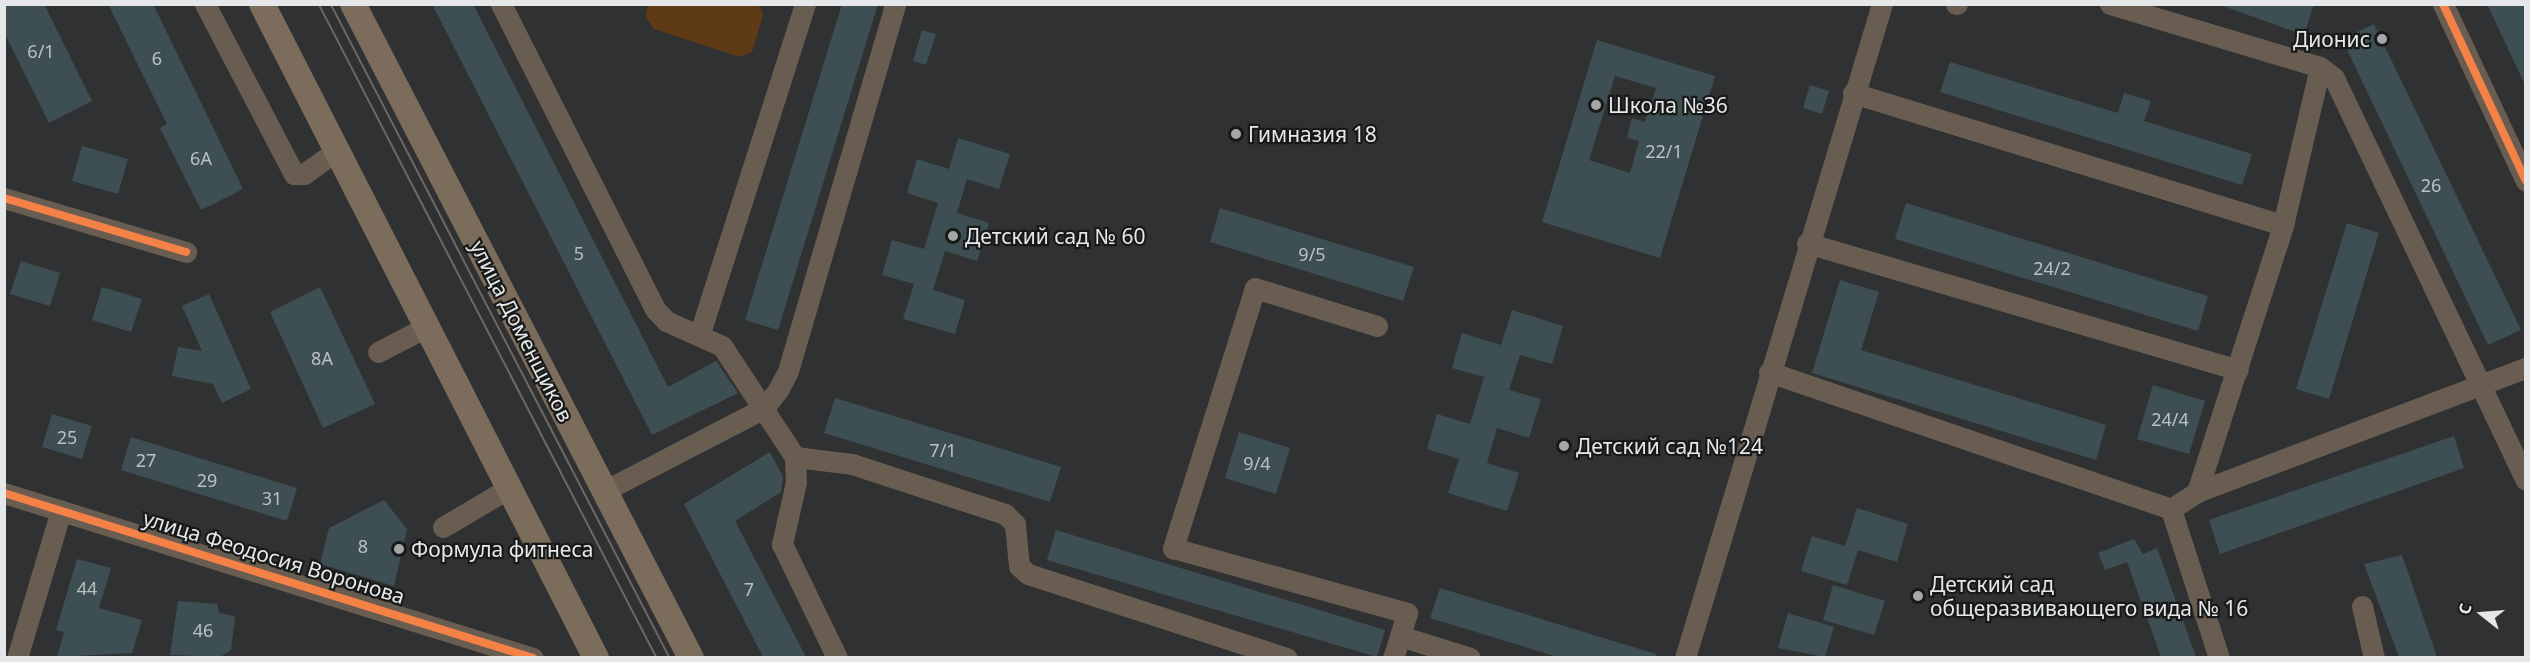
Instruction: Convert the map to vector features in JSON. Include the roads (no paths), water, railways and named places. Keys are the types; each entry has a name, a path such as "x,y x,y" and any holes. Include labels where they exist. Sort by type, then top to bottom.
{"main road":[{"path":"262,4 596,657"},
{"name":"улица Доменщиков","path":"353,4 691,657"}],"street":[{"path":"205,4 291,171 301,176 337,150"},
{"path":"501,4 655,309 666,321 700,333 722,346 795,457 796,482 782,544 837,657"},
{"path":"700,333 805,4"},
{"path":"604,491 764,408 788,371 895,4"},
{"path":"1685,657 1807,243 1882,4"},
{"path":"2110,4 2320,67 2334,78 2526,480"},
{"path":"2443,4 2526,181"},
{"path":"2197,492 2283,225 2320,67"},
{"path":"1853,93 2283,225"},
{"path":"4,198 186,252"},
{"path":"1807,243 2238,370"},
{"path":"1377,326 1255,288 1173,548 1407,613 1393,657"},
{"path":"378,352 426,327"},
{"path":"2171,509 2197,492 2526,368"},
{"path":"1769,372 2171,509"},
{"path":"795,457 852,464 1005,514 1015,524 1019,566 1028,574 1287,657"},
{"path":"443,527 509,488"},
{"name":"улица Феодосия Воронова","path":"4,493 533,657"},
{"path":"2171,509 2219,657"},
{"path":"17,657 61,510"},
{"path":"2362,606 2374,657"},
{"path":"1400,636 1470,657"}],"tram line":[{"path":"319,4 657,658"},
{"path":"331,4 670,658"}],"place":[{"name":"Дионис","path":"2382,39"},
{"name":"Школа №36","path":"1596,105"},
{"name":"Гимназия 18","path":"1236,134"},
{"name":"Детский сад № 60","path":"953,236"},
{"name":"Детский сад №124","path":"1564,446"},
{"name":"Формула фитнеса","path":"399,549"},
{"name":"Детский сад общеразвивающего вида № 16","path":"1918,596"}]}
